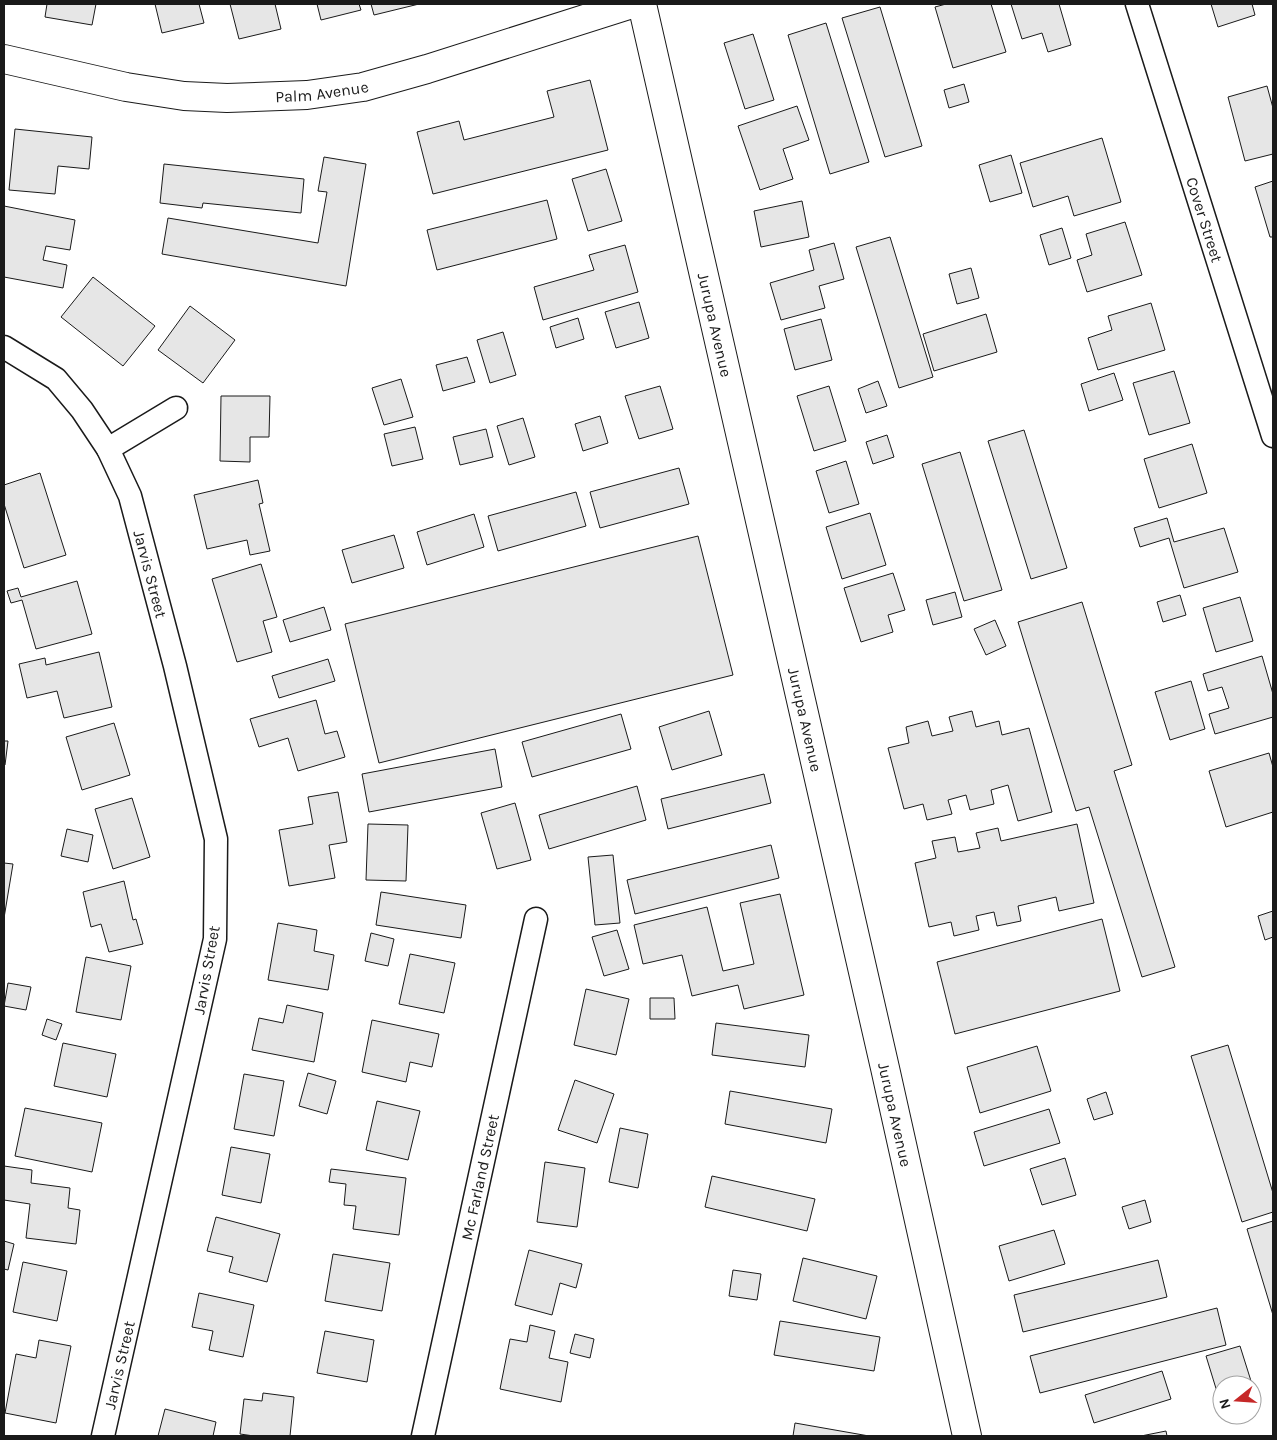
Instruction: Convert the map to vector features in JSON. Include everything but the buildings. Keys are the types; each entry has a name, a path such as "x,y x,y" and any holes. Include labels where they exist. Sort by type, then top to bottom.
{"main road":[{"name":"Palm Avenue","path":"4,59 126,87 184,96 227,98 307,95 363,87 427,69 632,4"},
{"name":"Jurupa Avenue","path":"642,4 967,1436"}],"street":[{"name":"Cover Street","path":"1137,4 1273,436"},
{"name":"Jarvis Street","path":"4,347 56,379 82,410 108,449 130,496 175,666 216,839 215,939 103,1436"},
{"path":"108,449 176,408"},
{"name":"Mc Farland Street","path":"424,1436 536,919"}]}
